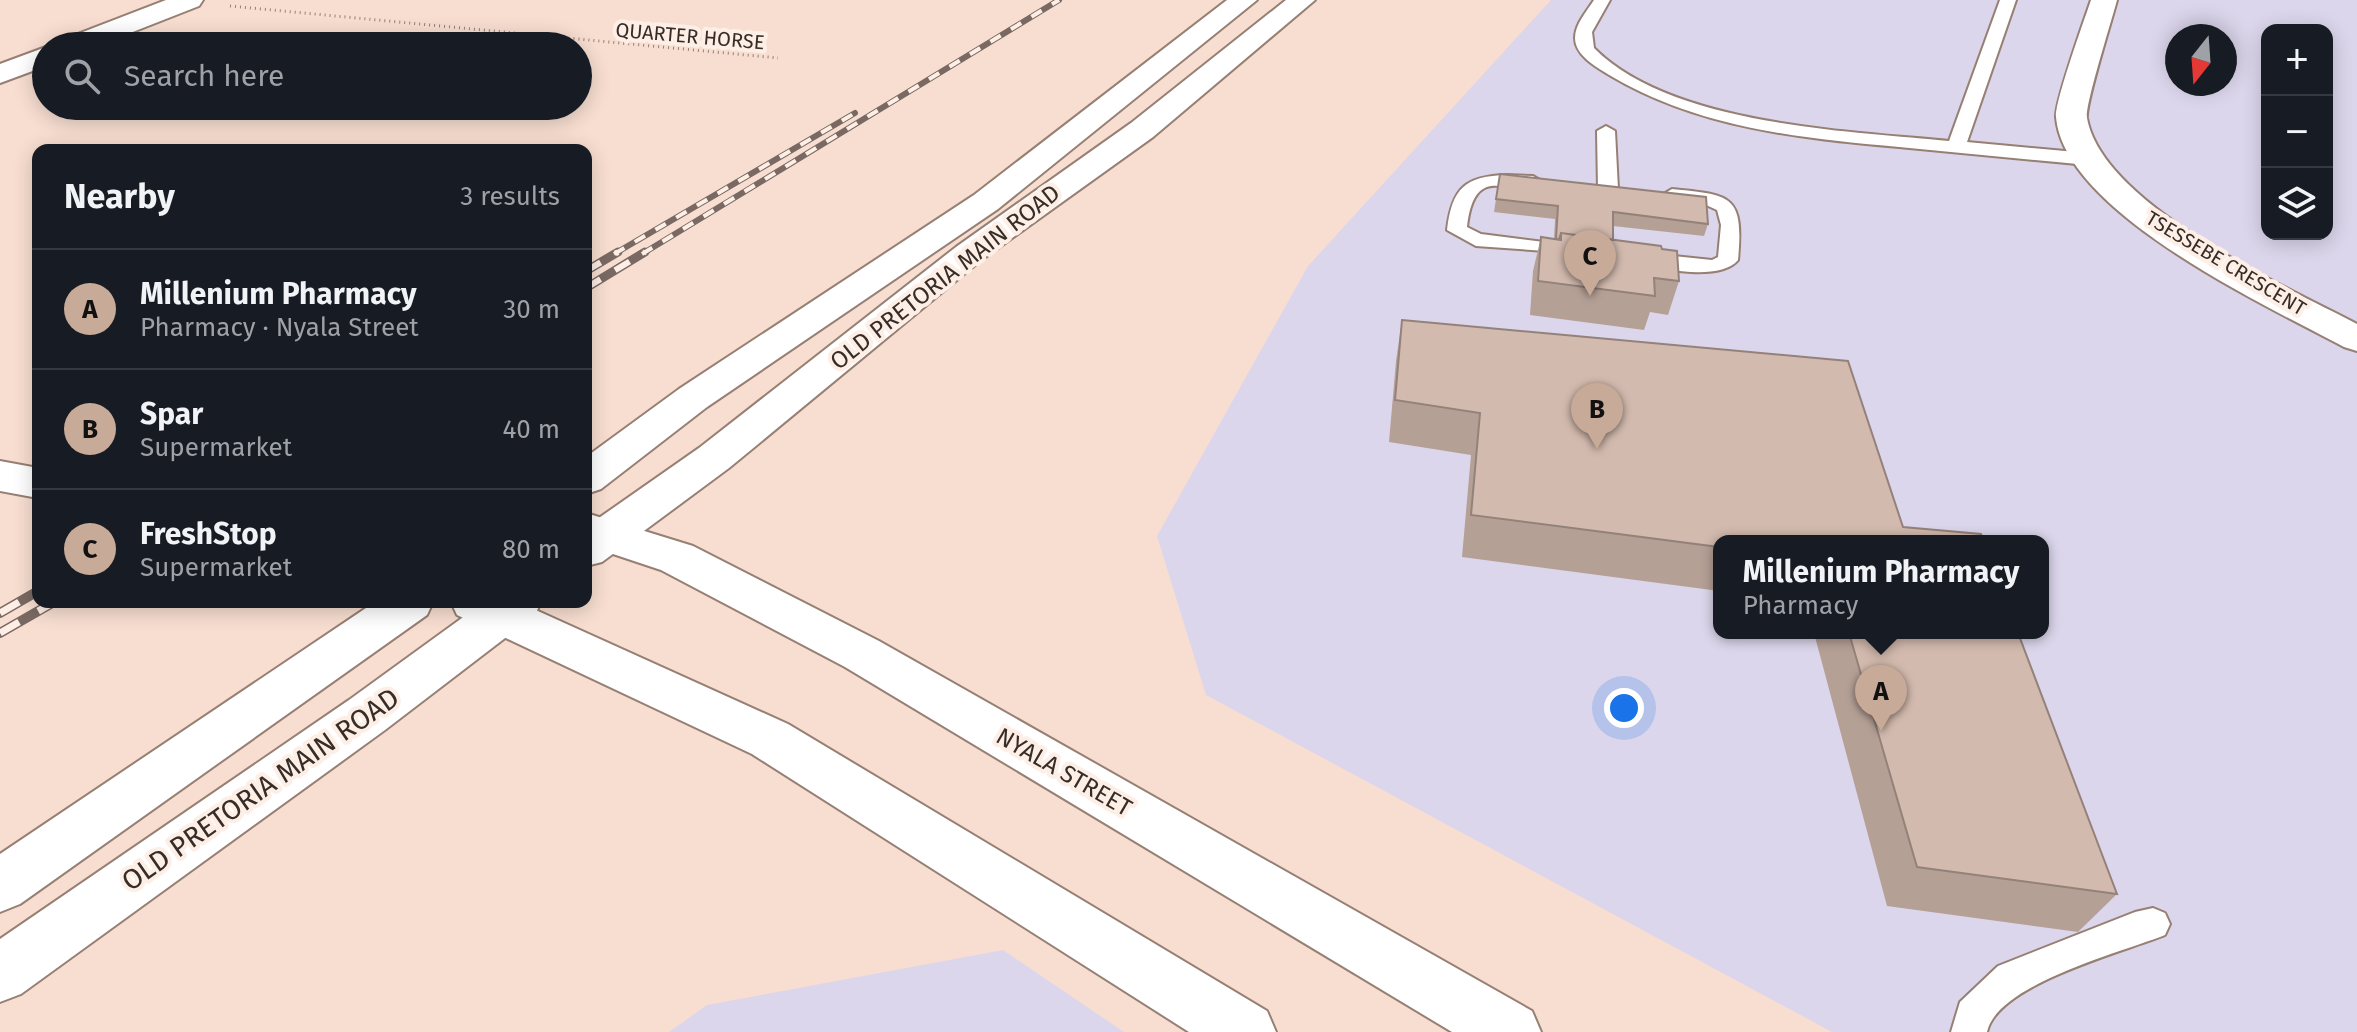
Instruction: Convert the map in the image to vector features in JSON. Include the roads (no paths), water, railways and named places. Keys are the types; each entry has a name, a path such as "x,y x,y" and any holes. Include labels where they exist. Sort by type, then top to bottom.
{"main road":[{"name":"OLD PRETORIA MAIN ROAD","path":"592,474 693,398 986,202 1244,0"},
{"name":"OLD PRETORIA MAIN ROAD","path":"593,537 714,458 968,254 1142,130 1302,0"},
{"name":"TSESSEBE CRESCENT","path":"2104,0 2071,115 2074,134 2087,159 2119,195 2168,233 2357,339"},
{"path":"108,32 188,1"},
{"path":"0,74 32,61"},
{"path":"0,476 32,482"},
{"name":"NYALA STREET","path":"593,537 677,558 862,654 1510,1032"},
{"path":"0,886 401,608"},
{"name":"OLD PRETORIA MAIN ROAD","path":"0,974 367,715 496,608"},
{"path":"502,608 770,739 1245,1032"}],"lane":[{"path":"1602,0 1583,30 1583,41 1590,54 1629,81 1672,100 1775,127 2087,159"},
{"path":"1956,146 2008,0"},
{"path":"1606,131 1608,189"},
{"path":"1549,183 1505,179 1473,188 1465,194 1457,230 1476,240 1553,248"},
{"path":"1623,256 1715,267 1728,260 1732,220 1726,208 1708,199 1651,193"},
{"path":"1969,1032 1973,1014 2010,978 2135,928 2153,924"}],"railway":[{"path":"642,254 1059,0"},
{"path":"614,254 855,113"},
{"path":"592,267 618,252"},
{"path":"592,284 645,252"},
{"path":"0,613 32,594"},
{"path":"0,633 44,608"}],"place":[{"name":"FreshStop","path":"1590,296"},
{"name":"Spar","path":"1597,449"},
{"name":"Millenium Pharmacy","path":"1881,731"}]}
